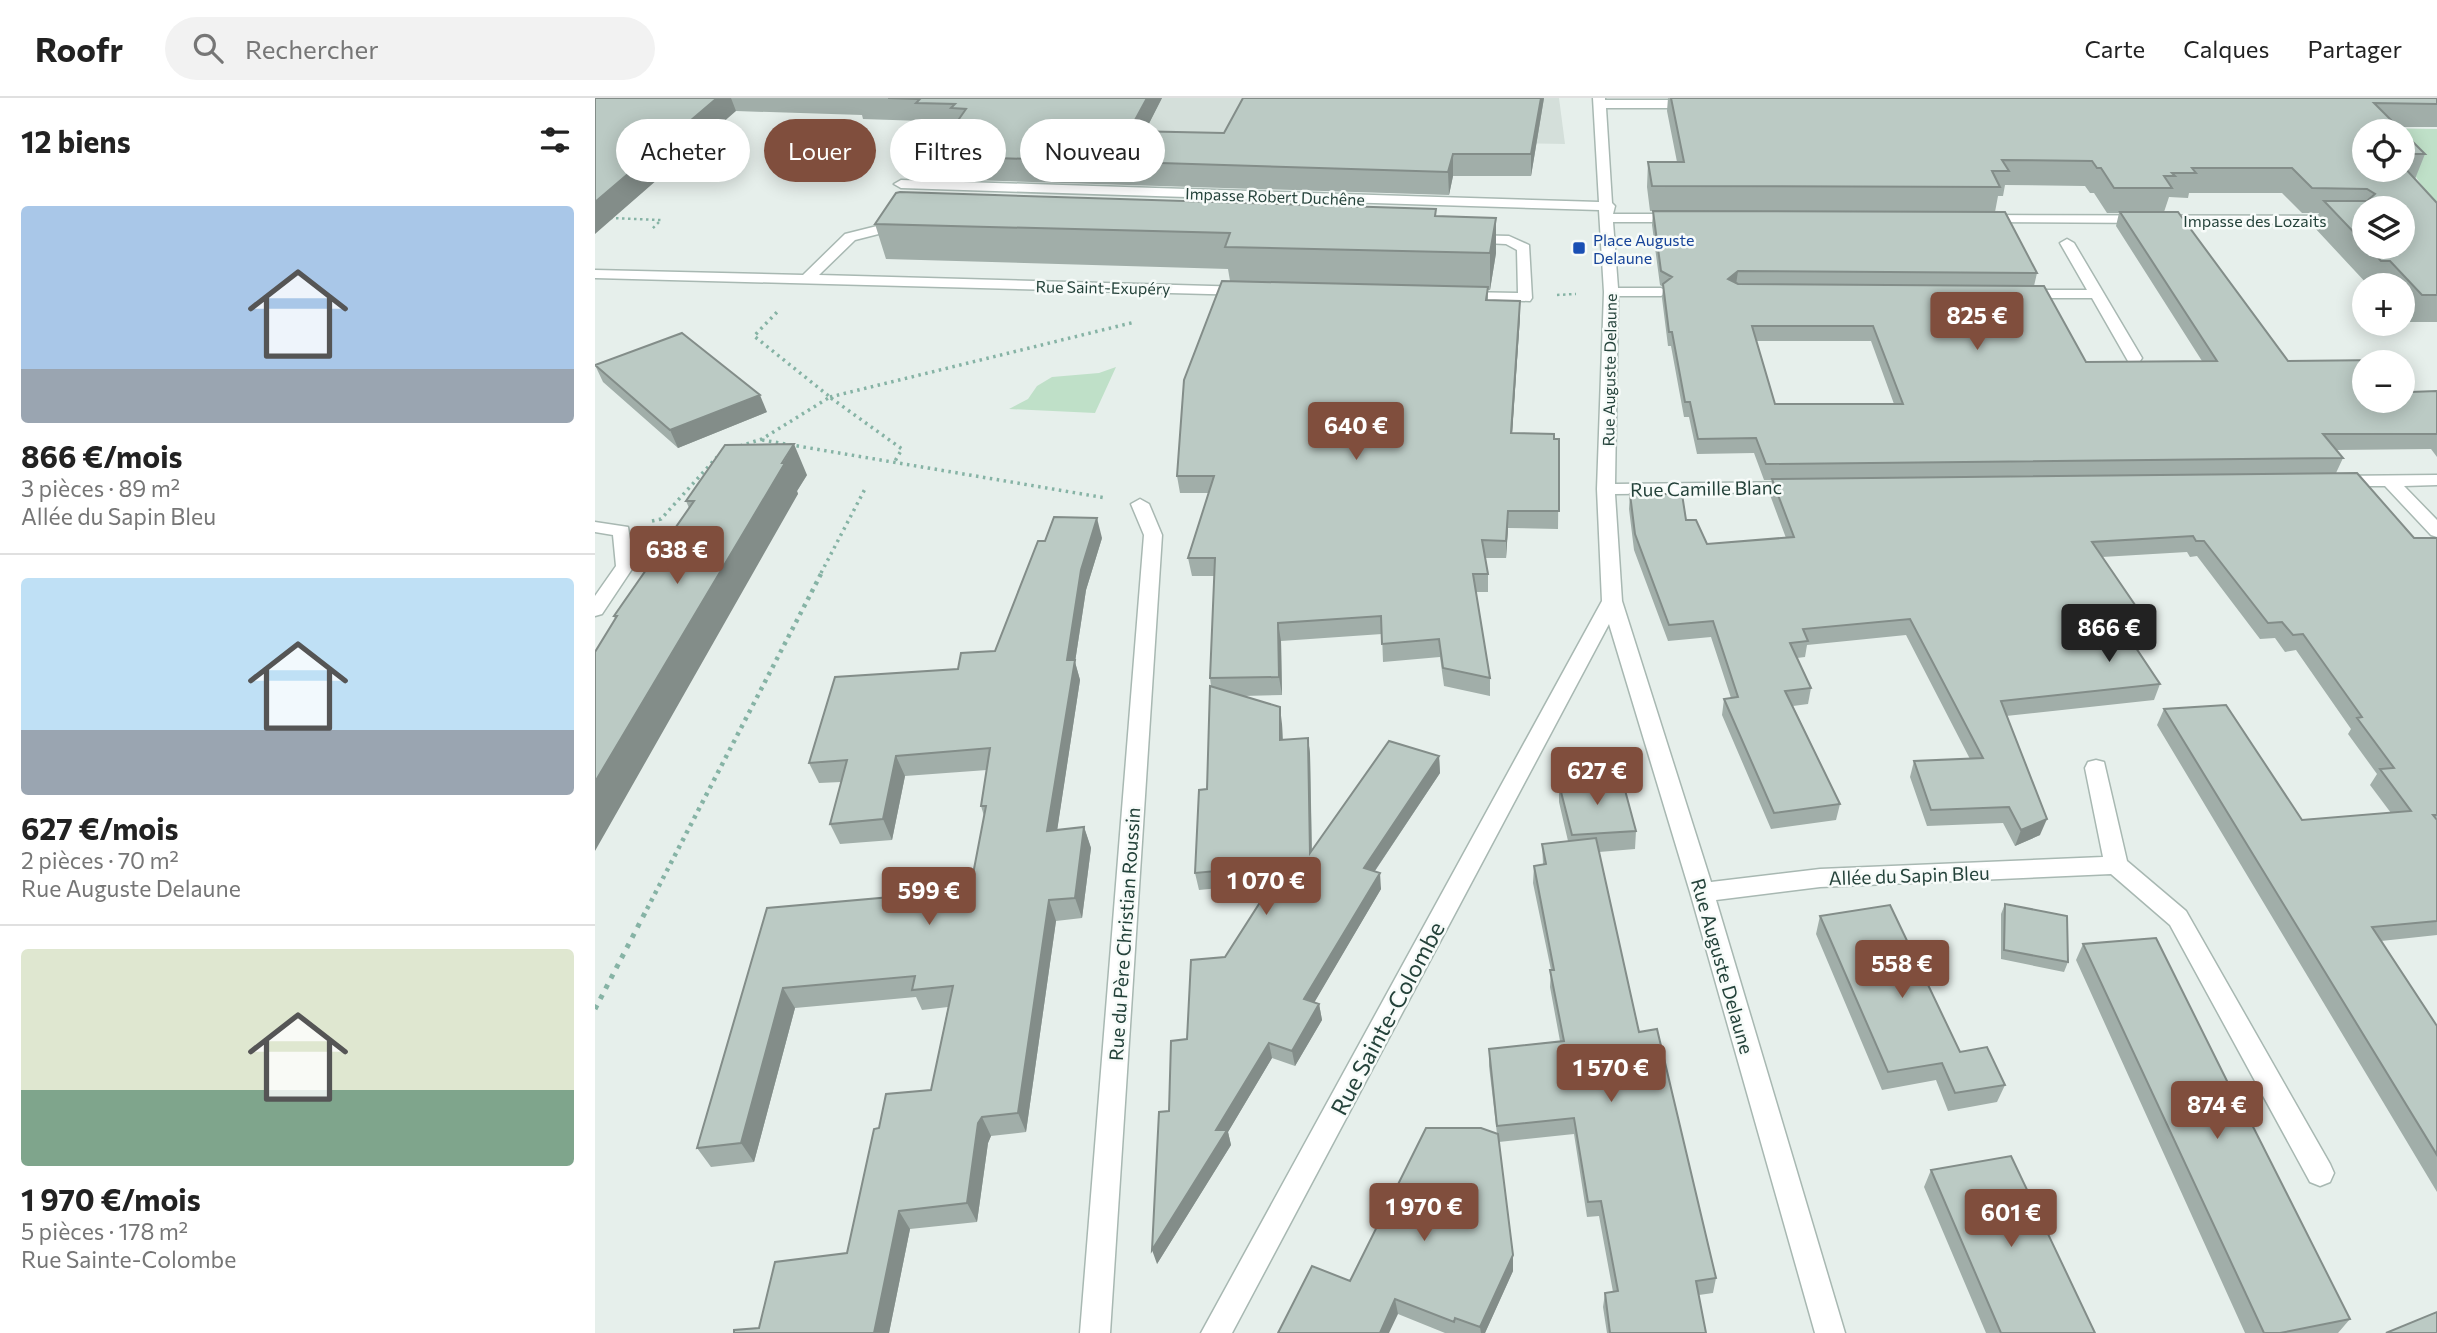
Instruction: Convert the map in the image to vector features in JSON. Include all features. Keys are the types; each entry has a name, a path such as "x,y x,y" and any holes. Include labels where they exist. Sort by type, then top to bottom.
{"street":[{"path":"1599,101 1710,104"},
{"name":"Rue Auguste Delaune","path":"1599,101 1611,292 1606,489 1612,601 1702,892 1830,1333"},
{"name":"Impasse Robert Duchêne","path":"901,184 1608,212"},
{"path":"1608,212 1691,218"},
{"name":"Impasse des Lozaits","path":"1968,219 2352,220"},
{"path":"807,279 850,237 910,222 924,222"},
{"path":"1441,295 1525,298 1524,248 1509,240 1453,238"},
{"path":"2067,243 2134,358"},
{"name":"Rue Saint-Exupéry","path":"595,274 1261,291"},
{"path":"1611,292 1661,292"},
{"path":"1999,293 2096,294"},
{"path":"2389,480 2437,531"},
{"path":"2315,481 2437,480"},
{"name":"Rue Camille Blanc","path":"1606,489 1814,487"},
{"name":"Rue du Père Christian Roussin","path":"1095,1333 1153,536 1140,505"},
{"path":"595,527 622,531 625,566 595,610"},
{"name":"Rue Sainte-Colombe","path":"1216,1333 1612,601"},
{"path":"2096,768 2116,865 2178,918 2320,1173"},
{"name":"Allée du Sapin Bleu","path":"1702,892 1820,878 2116,865"}],"path":[{"path":"608,218 661,220 651,230"},
{"path":"807,279 754,336 830,397 902,449 895,461"},
{"path":"1525,298 1611,292"},
{"path":"735,447 762,439 830,397 1136,321"},
{"path":"762,439 1140,505"},
{"path":"622,531 661,519 722,451"},
{"path":"595,1009 866,487"}],"shaded area":[{"path":"934,98 1559,98 1565,144 1165,136 1165,119 1020,119 1020,132 1006,132 1006,119 914,119"}],"green space":[{"path":"2415,129 2437,129 2437,208 2416,177"},
{"path":"1116,367 1095,413 1009,409 1028,399 1037,386 1052,377 1099,373"}],"building":[{"path":"595,98 717,98 692,119 616,119 616,182 618,182 595,202"},
{"path":"888,98 1147,98 1136,119 1020,119 1020,159 1006,158 1006,119 959,119 966,109 951,108 955,104 916,103 920,99"},
{"path":"1243,98 1541,98 1531,154 1453,154 1448,172 1165,163 1165,132 1224,133"},
{"path":"1671,98 2437,98 2437,104 2374,103 2390,119 2352,119 2352,182 2415,182 2415,179 2437,203 2437,295 2422,295 2415,288 2415,273 2401,273 2390,261 2379,259 2415,259 2415,196 2373,196 2375,194 2367,189 2312,188 2292,168 2192,168 2196,173 2172,173 2175,176 2164,176 2172,188 2114,188 2101,168 2097,168 2092,161 2002,160 2009,171 1992,171 2000,187 1652,186 1648,162 1684,162"},
{"path":"2415,144 2425,154 2415,154"},
{"path":"896,193 1436,209 1435,216 1496,218 1490,253 1225,247 1230,233 875,224"},
{"path":"2324,201 2352,201 2352,230"},
{"path":"1653,211 2005,212 2037,273 1738,271 1728,279 1738,284 2044,286 2086,362 2217,361 2120,212 2178,212 2288,361 2352,360 2352,413 2415,413 2415,392 2437,391 2437,434 2323,434 2343,458 1766,464 1756,438 1698,439 1690,402 1685,402 1672,332 1669,332 1663,284 1672,277 1661,271","holes":["1752,326 1873,326 1903,404 1775,404"]},
{"path":"1222,281 1488,287 1486,300 1520,301 1511,433 1554,434 1554,439 1559,439 1559,511 1508,511 1506,541 1482,540 1488,574 1473,574 1490,678 1443,668 1439,639 1382,644 1381,616 1278,623 1279,677 1210,678 1215,558 1188,558 1214,476 1177,476 1184,380"},
{"path":"682,333 760,395 670,430 595,365"},
{"path":"794,444 595,782 595,652 617,616 614,616 694,501 686,501 725,445"},
{"path":"2357,473 2414,538 2437,538 2437,815 2433,815 2437,820 2437,921 2372,927 2437,1026 2437,1155 2164,709 2226,705 2302,820 2411,811 2380,769 2394,768 2357,718 2362,717 2303,634 2293,635 2282,622 2268,623 2204,541 2196,541 2193,536 2092,542 2146,621 2120,624 2160,684 2001,701 2047,819 2021,830 2009,807 1931,810 1914,761 1983,758 1910,619 1803,629 1808,641 1790,643 1811,688 1785,691 1840,804 1774,813 1724,699 1738,697 1713,621 1669,625 1635,534 1630,494 1682,494 1686,520 1696,520 1707,544 1794,537 1772,479"},
{"path":"1054,517 1097,518 1081,570 1067,660 1075,660 1047,831 1084,827 1075,898 1049,900 1018,1113 982,1117 978,1123 967,1203 899,1211 874,1333 734,1333 734,1330 759,1328 775,1262 847,1253 874,1129 879,1128 886,1094 931,1090 953,986 912,990 915,976 783,988 741,1143 697,1148 767,908 970,890 986,806 981,806 990,748 896,756 883,819 830,824 847,760 809,763 835,677 958,669 961,653 995,651 1038,541 1045,541"},
{"path":"1210,686 1280,707 1280,740 1308,738 1310,853 1389,741 1439,756 1364,868 1380,873 1304,999 1319,1004 1292,1051 1269,1043 1216,1130 1227,1130 1152,1250 1159,1112 1169,1111 1171,1041 1187,1039 1191,960 1225,957 1284,865 1195,873 1199,790 1207,789"},
{"path":"1622,779 1636,831 1572,835 1559,784"},
{"path":"1596,838 1639,1032 1657,1029 1716,1278 1696,1281 1706,1333 1610,1333 1605,1293 1618,1291 1601,1201 1588,1202 1574,1118 1497,1126 1489,1049 1564,1041 1550,970 1554,970 1534,866 1546,864 1542,844"},
{"path":"2005,904 2067,916 2068,962 2004,950"},
{"path":"1890,905 1960,1052 1987,1047 2005,1085 1955,1093 1942,1063 1888,1072 1820,916"},
{"path":"2156,938 2350,1319 2280,1333 2264,1333 2083,944"},
{"path":"1426,1128 1481,1128 1498,1134 1513,1255 1480,1327 1455,1318 1454,1322 1395,1299 1380,1333 1278,1333 1312,1266 1350,1281"},
{"path":"2011,1156 2095,1333 2001,1333 1931,1170"},
{"path":"2437,1312 2437,1333 2386,1333"}],"place":[{"name":"Place Auguste Delaune","path":"1579,248"}]}
